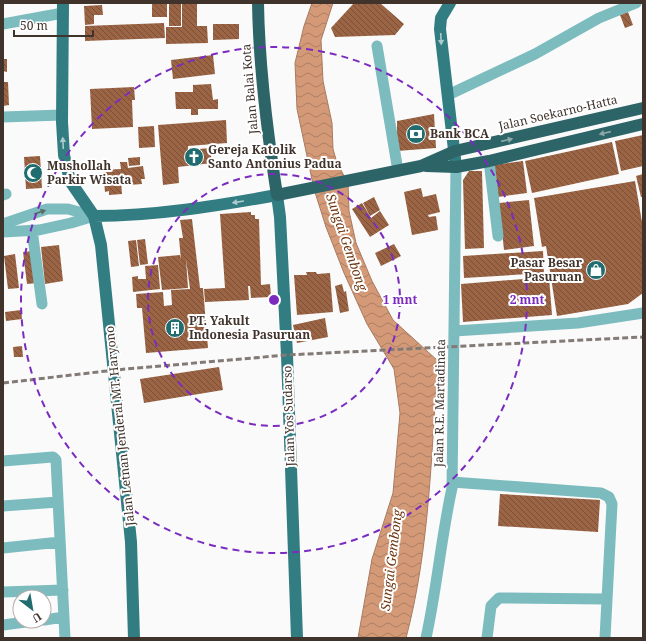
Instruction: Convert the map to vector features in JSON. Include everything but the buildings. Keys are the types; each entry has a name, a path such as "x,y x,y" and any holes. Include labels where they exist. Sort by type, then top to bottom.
{"highway":[{"name":"Jalan Balai Kota","path":"258,3 259,44 266,121 277,195"},
{"name":"Jalan Soekarno-Hatta","path":"421,166 455,152 643,108"},
{"path":"277,195 421,166 456,167 489,161 643,124"}],"main road":[{"path":"450,3 441,18 440,29 456,167"},
{"path":"63,8 62,116 64,155 70,180 94,216 129,216 209,206 277,195"},
{"name":"Jalan Yos Sudarso","path":"277,195 280,217 287,355 297,638"},
{"name":"Jalan Letnan Jenderal MT. Haryono","path":"94,216 101,245 115,370 131,542 134,638"}],"street":[{"path":"448,95 535,54 599,18 636,3"},
{"path":"3,24 63,8"},
{"path":"377,46 398,171"},
{"path":"3,117 62,116"},
{"path":"489,161 498,236"},
{"name":"Jalan R.E. Martadinata","path":"426,638 452,482 456,167"},
{"path":"3,224 47,209 68,209 94,216"},
{"path":"3,232 32,230 72,223 94,216"},
{"path":"32,230 42,304"},
{"path":"454,331 578,323 643,313"},
{"path":"3,461 55,458 65,638"},
{"path":"452,482 601,493 606,495 612,504 605,638"},
{"path":"3,506 58,502"},
{"path":"3,548 60,542"},
{"path":"3,592 63,590"},
{"path":"487,638 491,606 499,598 606,599"},
{"path":"52,619 64,617"}],"water":[{"name":"Sungai Gembong","path":"312,3 333,3 321,40 323,81 332,123 333,149 337,163 348,183 349,211 356,243 372,281 393,320 438,361 425,535 414,604 406,638 358,638 372,559 393,493 400,413 394,369 367,324 344,273 326,227 314,189 297,109 295,63 304,26"}],"railway":[{"path":"3,383 115,370 287,355 643,337"}],"place":[{"name":"Bank BCA","path":"416,134"},
{"name":"Gereja Katolik Santo Antonius Padua","path":"194,157"},
{"name":"Mushollah Parkir Wisata","path":"33,173"},
{"name":"Pasar Besar Pasuruan","path":"596,270"},
{"name":"PT. Yakult Indonesia Pasuruan","path":"175,328"}]}
